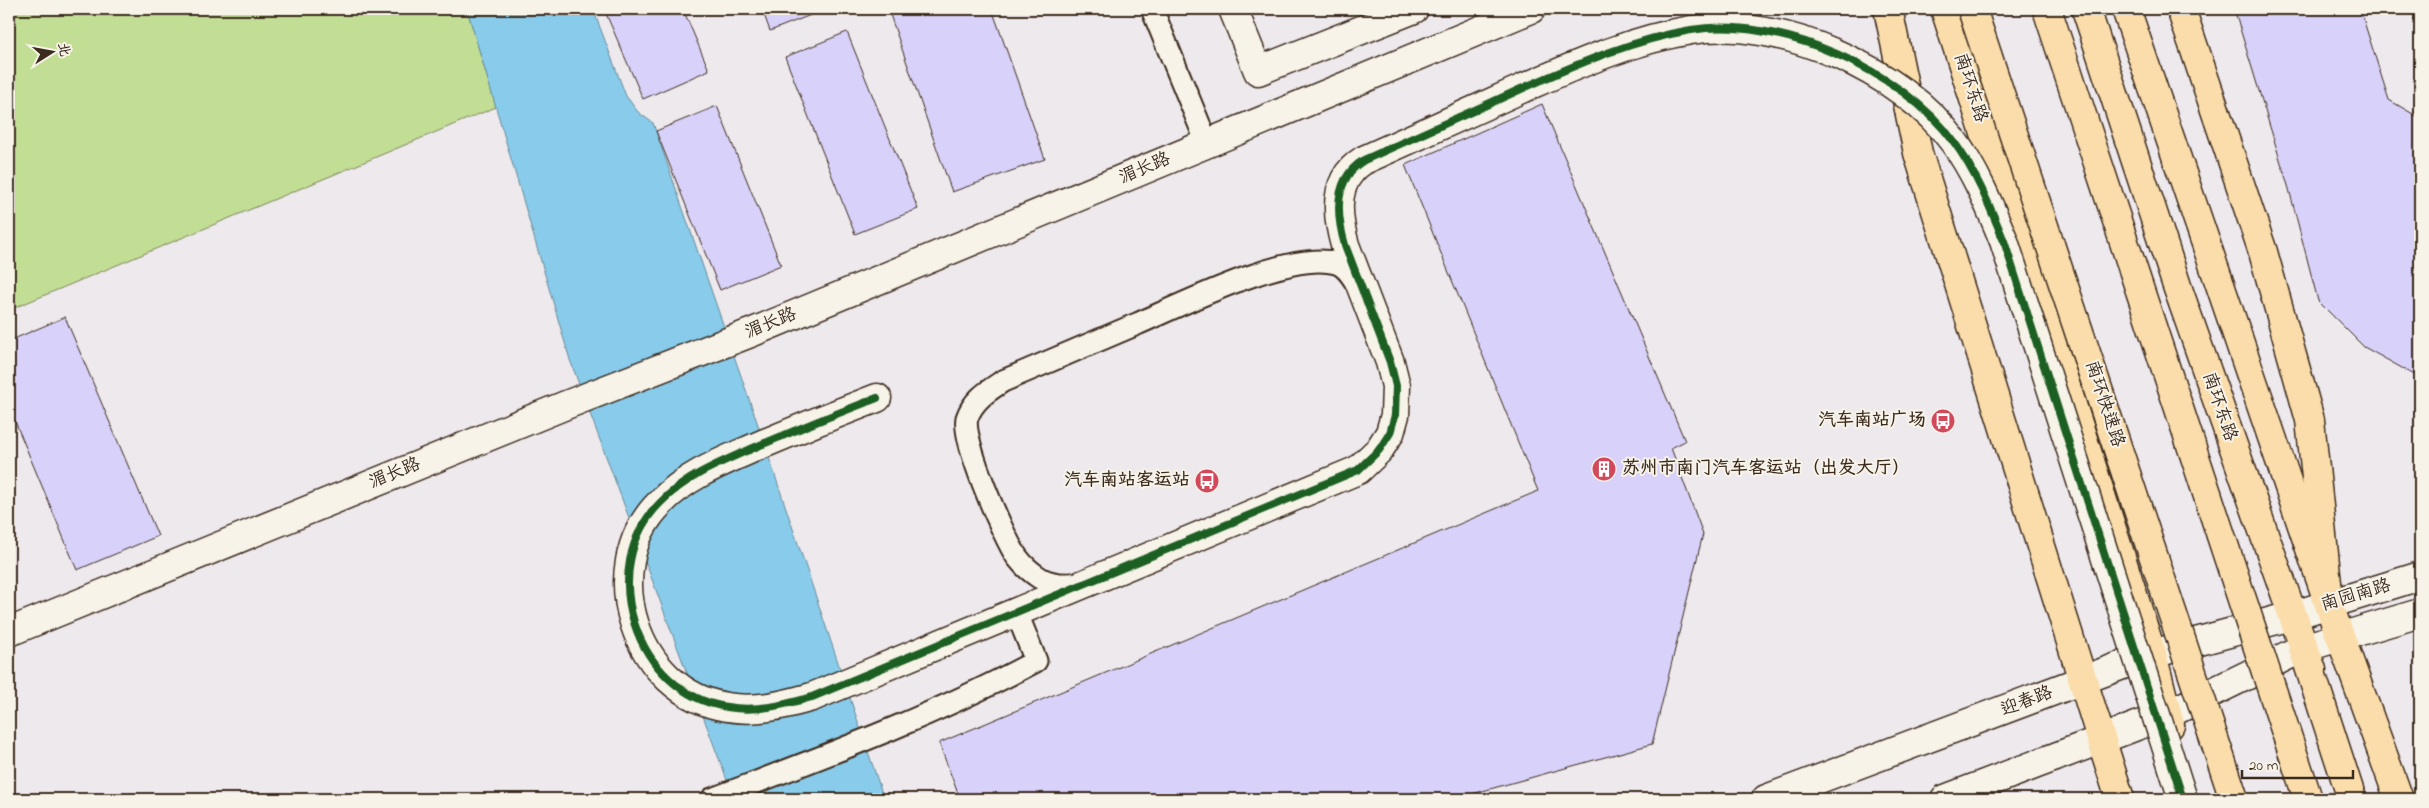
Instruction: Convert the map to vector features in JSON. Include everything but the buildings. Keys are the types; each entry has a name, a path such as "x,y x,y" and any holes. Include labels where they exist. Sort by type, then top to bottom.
{"main road":[{"path":"1888,9 1918,153 2120,799"},
{"name":"南环东路","path":"1945,9 2152,654 2168,714 2183,799"},
{"name":"南环快速路","path":"1972,9 2234,799"},
{"path":"2047,9 2308,799"},
{"name":"南环东路","path":"2086,9 2177,286 2303,648 2366,799"},
{"path":"2126,9 2329,604 2399,799"},
{"path":"2181,9 2262,252 2310,420 2329,604"},
{"path":"2193,643 2245,799"},
{"path":"2303,648 2352,799"}],"street":[{"path":"1233,9 1258,71 1414,9"},
{"name":"湄长路","path":"9,632 566,404 753,332 1531,9"},
{"path":"877,398 787,433 717,464 681,485 660,503 643,527 632,553 628,582 630,611 639,638 654,662 674,683 699,698 725,707 754,709 812,697 1358,470 1379,450 1390,433 1395,415 1396,386 1390,362 1345,245 1338,212 1340,193 1350,170 1364,160 1594,57 1649,39 1692,29 1730,29 1770,33 1812,45 1855,61 1895,84 1928,112 1954,142 1982,189 2004,241 2183,799"},
{"name":"南园南路","path":"2292,616 2420,576"},
{"name":"南园南路","path":"2303,648 2420,613"},
{"name":"迎春路","path":"1766,799 2152,654 2292,616"},
{"path":"1945,799 2168,714 2303,648"}],"lane":[{"path":"1152,9 1206,143"},
{"path":"1092,581 1064,585 1040,579 1017,557 970,450 966,434 966,420 972,406 984,393 1003,381 1222,288 1279,268 1307,262 1336,263 1347,269 1362,290"},
{"path":"714,798 894,730 995,683 1036,661 1016,611"}],"green space":[{"path":"9,9 467,9 496,107 9,310"}],"water":[{"path":"467,9 593,9 626,96 638,112 653,123 756,419 884,799 734,799 570,360"}],"cycle path":[{"path":"877,398 767,442 691,478 660,503 640,530 630,560 628,592 635,624 648,653 669,678 695,697 727,707 749,709 780,705 812,697 1358,470 1379,450 1390,433 1395,415 1396,386 1390,362 1342,233 1339,209 1342,187 1354,168 1364,160 1583,62 1647,40 1691,30 1725,28 1762,31 1799,40 1836,54 1871,71 1904,92 1932,116 1954,142 1976,178 2004,241 2183,799"}],"place":[{"name":"汽车南站广场","path":"1943,421"},
{"name":"苏州市南门汽车客运站（出发大厅）","path":"1604,469"},
{"name":"汽车南站客运站","path":"1207,481"}]}
